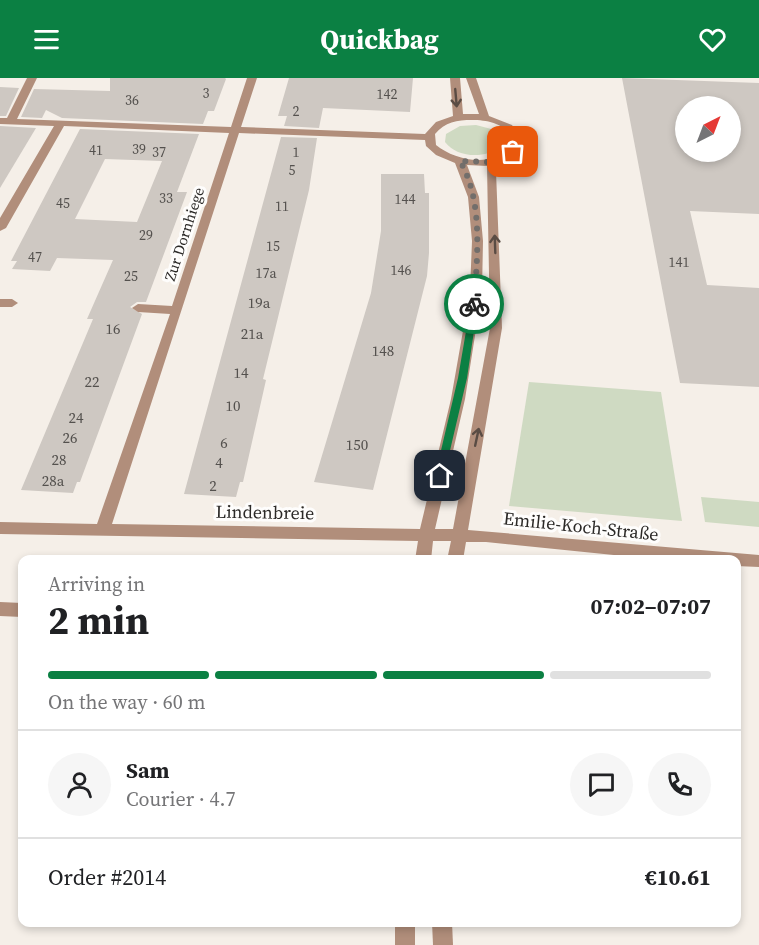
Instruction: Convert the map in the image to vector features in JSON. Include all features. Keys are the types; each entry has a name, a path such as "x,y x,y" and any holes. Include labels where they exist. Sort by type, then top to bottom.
{"street":[{"path":"32,78 6,121 429,137"},
{"name":"Zur Dornhiege","path":"138,308 177,310 252,78"},
{"path":"455,78 458,118"},
{"path":"471,78 485,118"},
{"path":"458,118 485,118 504,124 517,139 513,152 494,161 460,161 434,150 429,137 438,125 458,118"},
{"path":"0,228 60,124"},
{"path":"424,555 426,535 463,378 473,316 476,242 473,202 471,184 460,161"},
{"path":"456,555 496,328 491,171 494,161"},
{"path":"103,528 177,310"},
{"name":"Lindenbreie","path":"0,528 426,535"},
{"name":"Emilie-Koch-Straße","path":"426,535 677,555"},
{"name":"Emilie-Koch-Straße","path":"741,560 759,561"},
{"path":"0,609 18,610"},
{"path":"405,927 405,945"},
{"path":"442,927 443,945"}],"green space":[{"path":"476,125 495,130 502,138 500,147 487,154 471,155 457,151 445,142 446,134 460,126"},
{"path":"529,382 661,392 682,521 509,506"},
{"path":"701,497 759,502 759,527 705,522"}],"building":[{"path":"110,78 226,79 214,111 208,111 203,124 62,118 46,110 42,118 21,117 34,89 110,91"},
{"path":"289,78 413,78 410,112 323,108 319,128 284,126 287,116 278,116"},
{"path":"622,78 759,83 759,214 690,211 707,285 759,288 759,387 680,383"},
{"path":"0,87 19,88 6,116 0,116"},
{"path":"0,126 36,128 0,188"},
{"path":"80,129 199,134 177,192 187,192 146,302 137,302 130,307 142,314 80,482 77,482 73,493 21,490 93,319 87,319 113,260 57,258 50,271 12,269 17,261 11,261","holes":["105,159 162,161 137,222 75,219"]},
{"path":"281,137 317,138 309,190 263,379 266,380 243,482 240,482 236,497 184,494"},
{"path":"381,174 424,174 425,193 429,193 429,253 427,276 373,490 314,482 371,293 381,231"}],"way so far":[{"path":"474,304 476,242 472,192 471,184 460,161 489,162 513,152"}],"route":[{"path":"440,476 463,378 474,304"}]}
